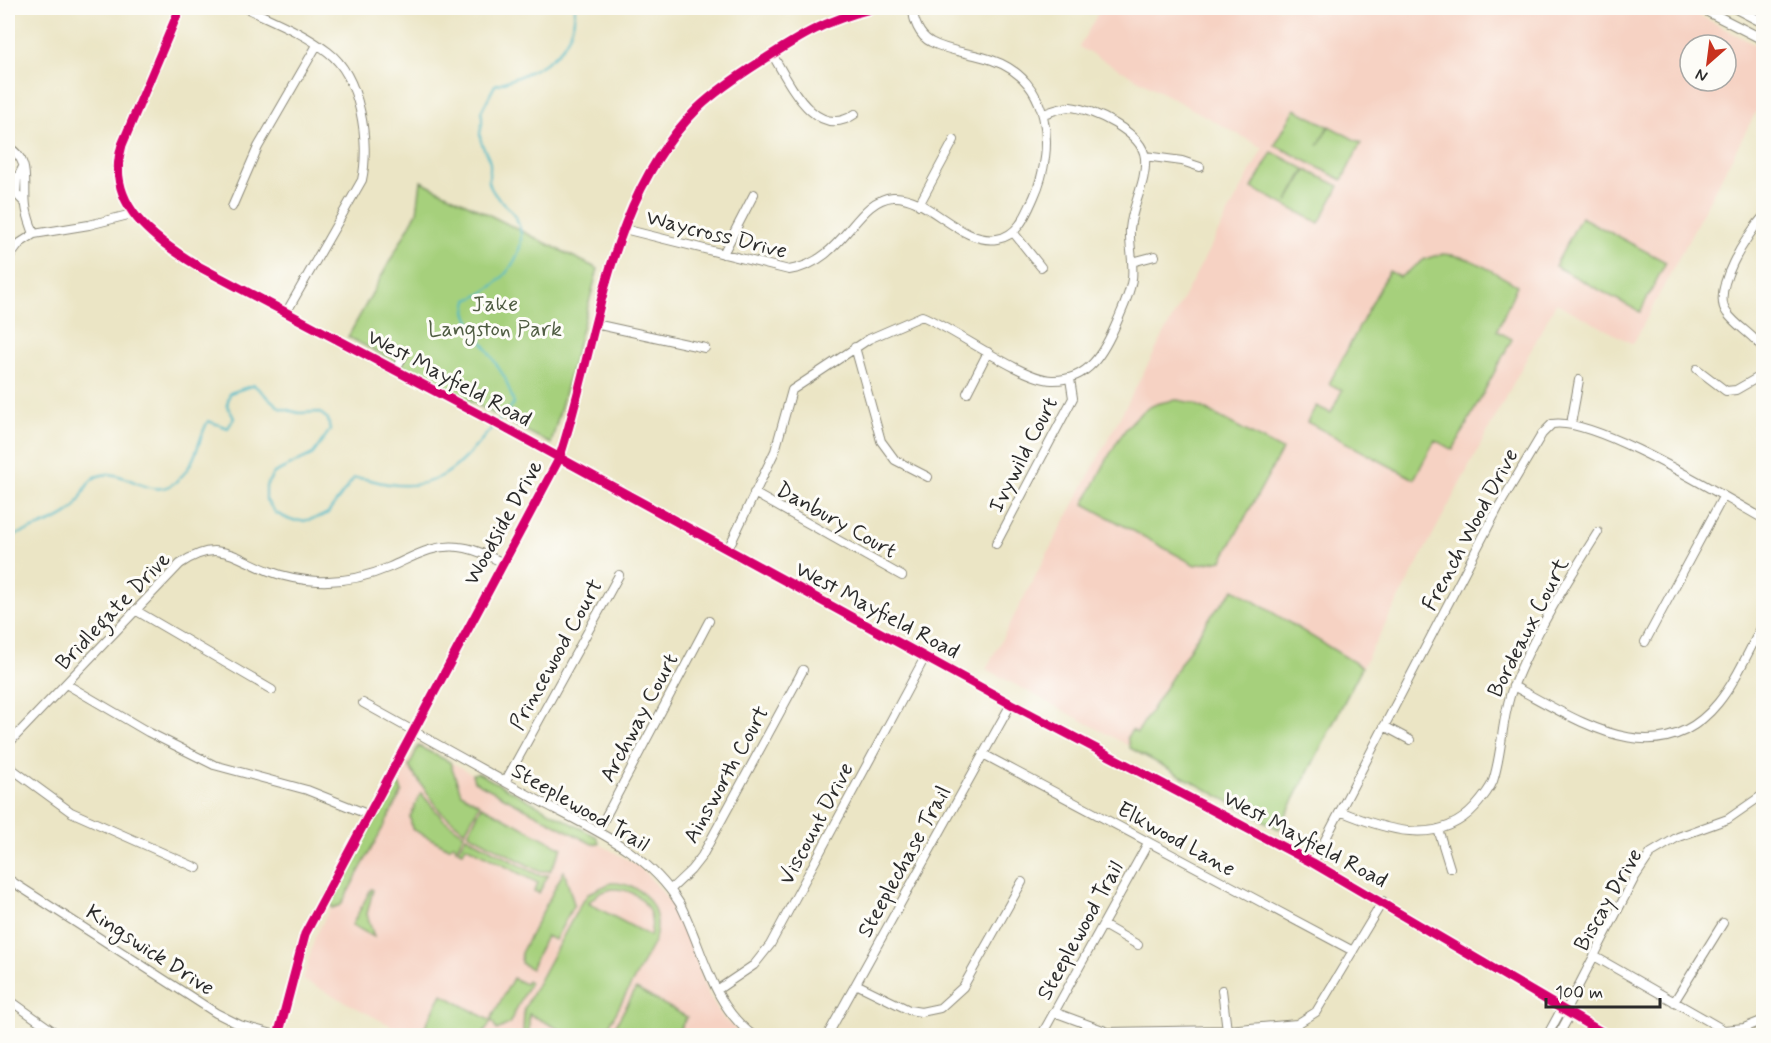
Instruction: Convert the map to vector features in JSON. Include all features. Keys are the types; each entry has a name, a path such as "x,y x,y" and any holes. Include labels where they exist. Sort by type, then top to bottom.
{"main road":[{"path":"1701,8 1764,40"},
{"path":"1735,8 1764,23"}],"street":[{"path":"8,259 20,243 34,234 89,225 132,214 119,180 120,152 180,8"},
{"path":"246,8 330,53 340,65 352,88 365,139 366,161 356,192 286,313"},
{"name":"Woodside Drive","path":"279,1035 305,934 367,814 559,459 571,421 595,324 624,229 639,190 674,135 724,85 802,34 825,23 874,8"},
{"path":"913,8 917,27 928,41 1004,65 1031,89 1044,114 1047,149 1044,172 1027,212 1013,232 1041,267"},
{"path":"232,207 258,147 317,45"},
{"path":"772,54 802,102 815,115 834,123 841,122 855,114"},
{"path":"728,549 775,451 792,390 855,347 922,316 1037,378 1070,379 1091,367 1100,357 1132,282 1130,227 1145,156 1141,145 1127,130 1093,114 1067,107 1044,114"},
{"path":"919,205 954,140"},
{"path":"8,147 20,156 22,166 17,179 16,195 25,203 34,234"},
{"path":"1145,156 1200,167"},
{"path":"723,254 754,194"},
{"name":"Waycross Drive","path":"624,229 789,270 805,268 832,250 872,204 893,197 919,205 983,239 1003,238 1013,232"},
{"name":"West Mayfield Road","path":"132,214 152,235 174,251 286,313 505,428 1011,704 1383,901 1608,1035"},
{"path":"1764,216 1749,234 1722,293 1727,313 1764,350"},
{"path":"1132,262 1155,256"},
{"path":"595,324 705,348"},
{"path":"855,347 881,441 895,460 928,477"},
{"path":"967,393 988,352"},
{"path":"395,370 404,355"},
{"path":"1697,369 1726,391 1736,390 1764,374"},
{"name":"Ivywild Court","path":"996,544 1073,398 1070,379"},
{"path":"1579,380 1571,424 1631,446 1764,519"},
{"name":"French Wood Drive","path":"1313,863 1498,508 1542,434 1552,424 1571,424"},
{"name":"Danbury Court","path":"753,493 902,576"},
{"path":"1646,642 1723,497"},
{"name":"Bordeaux Court","path":"1340,811 1395,830 1416,832 1438,829 1464,818 1484,796 1493,781 1502,723 1513,686 1556,603 1598,532"},
{"name":"Bridlegate Drive","path":"8,744 180,564 205,551 231,552 278,574 318,581 340,581 372,574 418,552 440,547 477,551 502,562"},
{"name":"Princewood Court","path":"505,782 619,575"},
{"path":"135,610 272,690"},
{"name":"Archway Court","path":"598,831 709,621"},
{"path":"1513,686 1610,735 1628,739 1667,738 1693,728 1720,702 1764,623"},
{"name":"Viscount Drive","path":"717,990 754,965 770,945 925,657"},
{"name":"Ainsworth Court","path":"671,889 702,856 803,670"},
{"path":"66,684 148,732 214,765 307,790 367,814"},
{"name":"Steeplewood Trail","path":"363,703 598,831 644,860 671,889 695,933 717,990 738,1022 754,1035"},
{"name":"Steeplechase Trail","path":"827,1035 1011,704"},
{"path":"1384,726 1410,740"},
{"name":"Elkwood Lane","path":"983,754 1353,951"},
{"path":"8,766 71,812 197,868"},
{"name":"Biscay Drive","path":"1547,1035 1559,1014 1566,1011 1635,877 1652,853 1678,837 1728,819 1764,794"},
{"path":"1438,829 1450,868"},
{"name":"Steeplewood Trail","path":"1041,1035 1148,843"},
{"name":"Kingswick Drive","path":"8,879 216,1013 240,1025 279,1035"},
{"path":"856,984 909,1010 921,1012 940,1008 963,987 1022,882"},
{"path":"1054,1012 1108,1032 1227,1030 1287,1026 1308,1019 1325,1000 1383,901"},
{"path":"1674,1002 1723,923"},
{"path":"1103,925 1138,945"},
{"path":"1594,956 1724,1030 1744,1028 1764,1020"},
{"path":"1222,990 1227,1030"},
{"path":"8,999 60,1035"},
{"name":"Biscay Drive","path":"1558,1035 1568,1018 1566,1011"}],"shaded area":[{"path":"1101,8 1686,8 1733,33 1678,33 1678,93 1738,93 1738,36 1763,49 1763,99 1633,344 1556,303 1278,826 986,669 1263,148 1079,47"},
{"path":"418,744 639,866 661,890 677,913 690,939 707,992 724,1019 742,1035 409,1035 303,980 315,937"}],"green space":[{"path":"1295,109 1328,126 1318,146 1329,126 1361,143 1342,180 1275,145"},
{"path":"1272,152 1305,169 1287,202 1306,170 1339,186 1319,223 1252,188"},
{"name":"Jake Langston Park","path":"421,181 598,269 551,444 348,337 417,212"},
{"path":"1581,217 1666,262 1640,312 1555,266"},
{"path":"1441,254 1471,260 1517,285 1497,331 1512,339 1453,450 1435,440 1414,479 1307,422 1316,406 1331,413 1342,390 1329,384 1389,271 1400,277 1425,259"},
{"path":"1177,400 1193,403 1282,450 1222,560 1195,565 1084,504 1113,448 1132,422 1154,405"},
{"path":"1234,589 1362,667 1279,829 1130,748 1127,737 1132,730 1137,733 1207,621"},
{"path":"418,746 450,762 461,793 480,804 465,831 440,811 409,767"},
{"path":"478,773 597,837 599,843 592,844 474,781 472,774"},
{"path":"395,783 399,783 402,792 341,905 332,908 330,901"},
{"path":"421,793 443,819 464,834 456,849 454,844 449,848 412,829 410,817"},
{"path":"482,806 562,848 550,871 539,871 468,833"},
{"path":"466,836 538,875 548,875 539,893 534,891 538,883 466,846 463,852 458,850"},
{"path":"564,871 574,904 555,940 546,936 531,969 521,963 521,953"},
{"path":"611,883 623,884 643,893 650,901 657,921 653,944 604,1035 571,1035 529,1014 529,1035 523,1035 524,1009 580,905 589,893","holes":["612,889 630,892 644,902 651,918 650,936 588,903 599,893"]},
{"path":"371,889 373,890 367,914 374,937 352,925"},
{"path":"513,978 525,984 527,980 530,982 509,1024 497,1030 491,1019"},
{"path":"636,989 687,1017 676,1035 610,1035"},
{"path":"442,994 491,1021 483,1035 428,1035 422,1032"}],"waterway":[{"path":"8,538 52,522 68,513 77,504 90,481 98,476 110,474 121,476 153,488 163,488 174,483 190,465 208,421 228,428 234,418 227,405 230,393 254,385 280,408 299,413 319,412 328,419 330,430 313,454 274,473 266,486 266,500 276,513 290,520 303,521 328,513 354,478 390,484 420,484 444,475 465,458 514,403 505,378 471,324 466,312 468,300 491,287 510,268 517,256 520,244 520,231 516,218 497,197 489,182 490,164 480,138 481,112 495,85 537,68 560,50 568,39 575,8"},
{"path":"660,8 666,8"}],"cycle path":[{"path":"180,8 122,145 118,166 120,185 127,202 137,218 165,244 198,266 505,428 1011,704 1313,863 1608,1036"},
{"path":"278,1036 305,934 559,459 609,274 624,229 643,185 667,145 698,108 720,89 801,36 841,18 874,8"}]}
